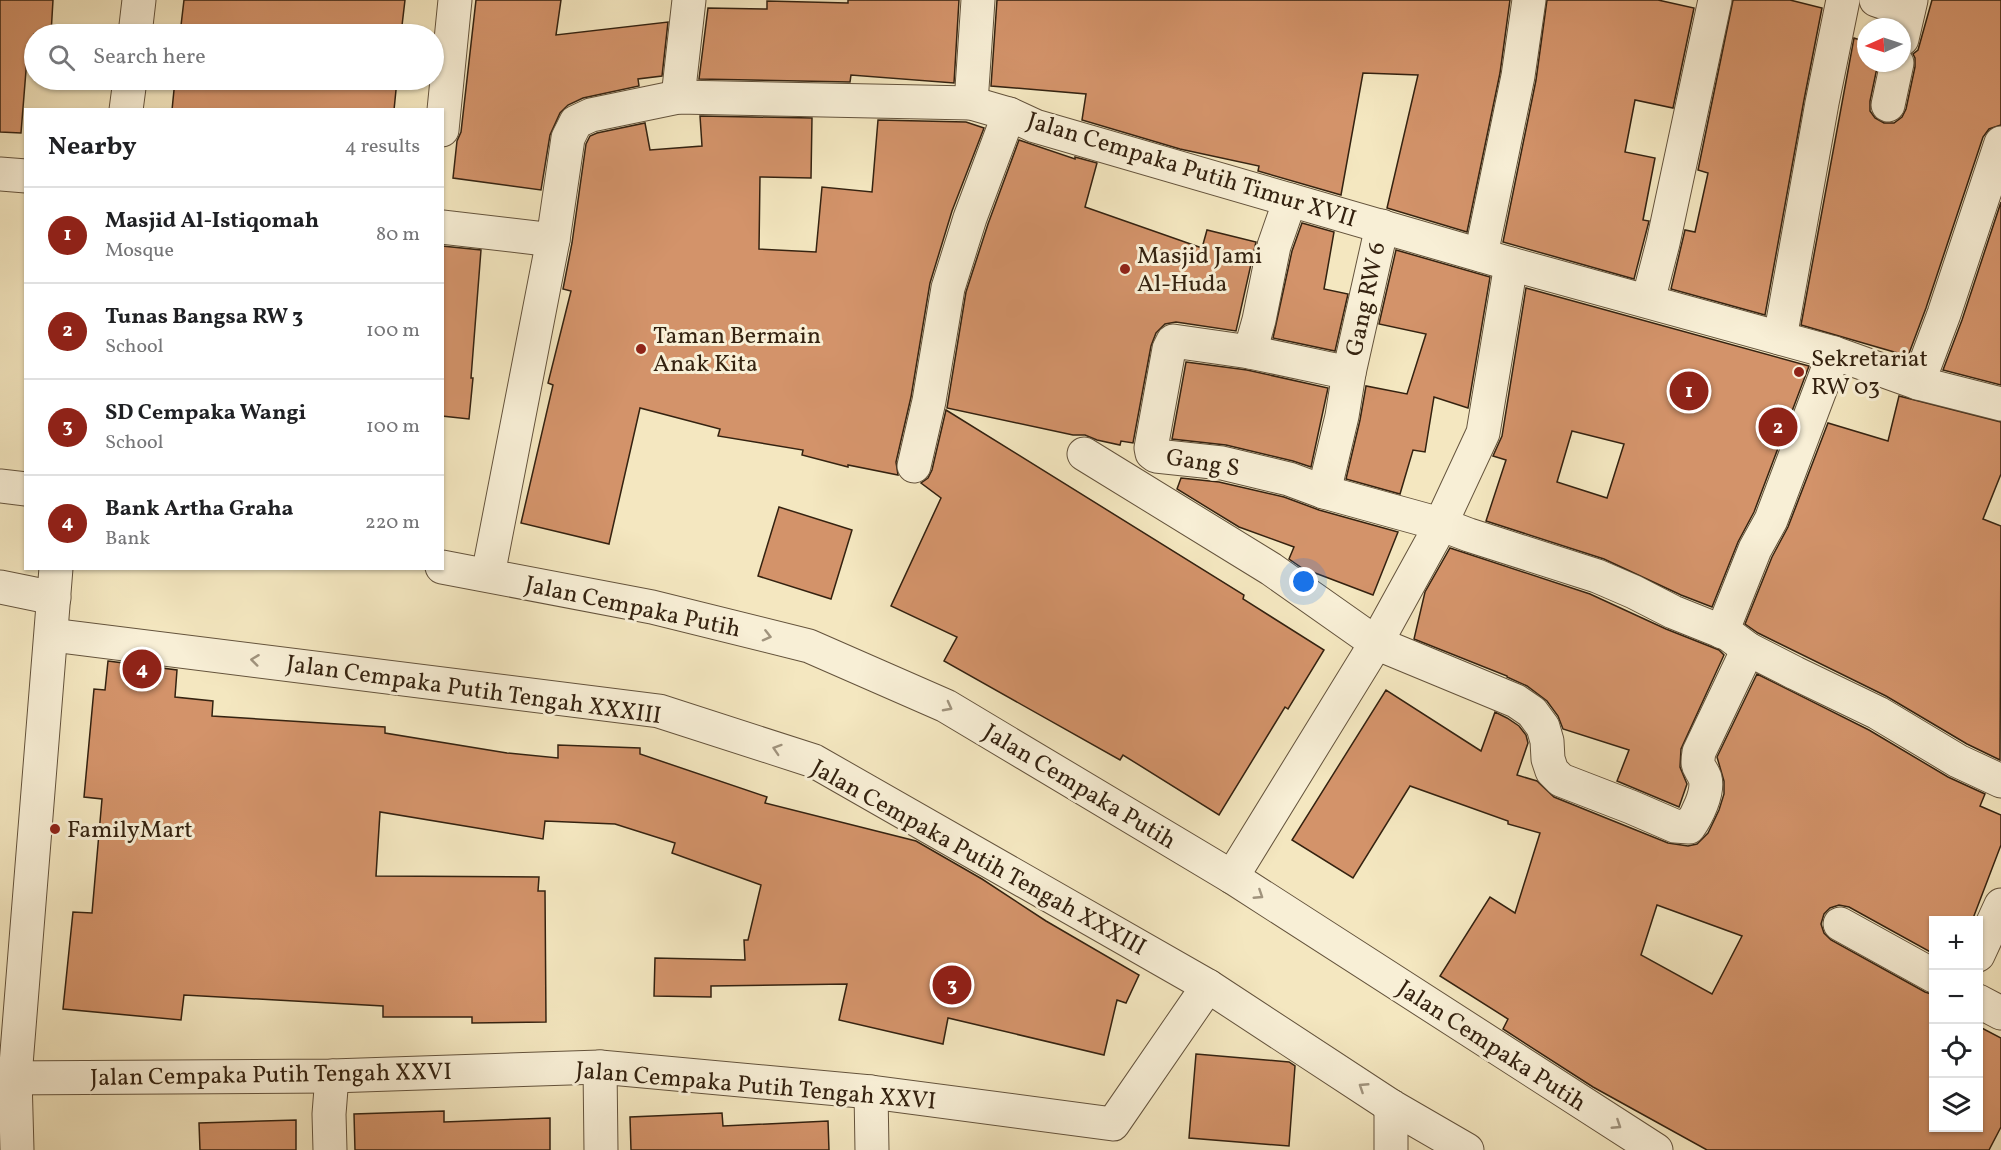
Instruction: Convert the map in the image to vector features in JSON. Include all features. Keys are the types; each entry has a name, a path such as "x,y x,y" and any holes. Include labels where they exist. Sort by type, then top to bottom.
{"street":[{"path":"136,24 139,0"},
{"path":"444,110 455,0"},
{"path":"678,97 689,0"},
{"path":"971,103 978,0"},
{"path":"1232,878 1376,643 1440,524 1483,433 1496,260 1529,0"},
{"path":"1648,301 1663,243 1715,0"},
{"path":"1780,338 1843,0"},
{"path":"1876,0 1907,16"},
{"path":"1888,105 1895,72"},
{"path":"126,108 129,90"},
{"name":"Jalan Cempaka Putih Timur XVII","path":"488,575 553,240 568,138 576,122 591,115 678,97 971,103 1010,114 1035,126 1496,260 1834,353 1918,382 2001,404"},
{"path":"914,466 929,401 948,288 970,218 1010,114"},
{"path":"1918,382 1944,314 2001,143"},
{"path":"0,174 24,176"},
{"path":"1250,352 1274,246 1290,200"},
{"name":"Gang RW 6","path":"1324,492 1382,226"},
{"path":"444,227 553,240"},
{"name":"Gang S","path":"1250,352 1173,341 1168,349 1152,453 1156,456 1222,463 1289,479 1324,492 1440,524 1597,576 1735,640 1878,713 1958,761 2001,782"},
{"name":"Gang RW 6","path":"1250,352 1349,373"},
{"path":"1084,454 1271,569 1376,643 1516,701 1532,712 1543,727 1552,771 1561,780 1675,826 1689,827 1706,791 1706,781 1698,768 1699,752 1735,640 1755,549 1771,520 1834,353"},
{"path":"1138,487 1156,456"},
{"path":"0,486 24,489"},
{"name":"Jalan Cempaka Putih","path":"444,567 652,607 809,646 946,706 1232,878 1656,1150"},
{"path":"0,587 55,584 52,635 8,1078 17,1150"},
{"name":"Jalan Cempaka Putih Tengah XXXIII","path":"52,635 659,711 814,761 1208,986 1391,1106 1467,1150"},
{"path":"1983,944 2001,905"},
{"path":"1840,924 1929,973"},
{"name":"Jalan Cempaka Putih Tengah XXVI","path":"8,1078 332,1076 600,1067 871,1092 1112,1137 1208,986"},
{"path":"1983,1004 2001,1013"},
{"path":"600,1067 601,1150"},
{"path":"330,1150 329,1114 332,1076"},
{"path":"871,1092 872,1150"},
{"path":"1391,1106 1391,1150"}],"building":[{"path":"0,0 53,0 52,24 24,24 24,90 21,133 0,132"},
{"path":"184,0 405,0 402,24 181,24"},
{"path":"476,0 561,0 556,35 668,22 662,76 638,79 639,86 583,98 568,105 560,113 550,135 541,190 453,178 457,141 461,132"},
{"path":"848,0 959,0 954,83 851,75 850,82 699,79 708,8 767,9 767,1 848,3"},
{"path":"997,0 1510,0 1500,73 1467,232 1387,208 1418,75 1363,73 1341,195 1258,171 1259,166 1180,149 1082,120 1086,94 991,86"},
{"path":"1547,0 1658,0 1694,8 1673,108 1635,100 1625,152 1655,158 1643,220 1649,221 1634,279 1503,242 1536,80"},
{"path":"1733,0 1790,0 1822,8 1765,315 1671,289 1685,230 1695,232 1708,173 1698,170"},
{"path":"1932,0 2001,0 2001,125 1989,129 1983,137 1908,356 1801,325 1854,38 1857,39 1857,72 1876,72 1870,111 1875,118 1884,123 1894,123 1902,117 1906,109 1915,67 1913,54 1918,50"},
{"path":"174,90 396,90 394,108 172,108"},
{"path":"700,116 812,118 811,178 760,177 759,249 816,252 822,187 872,192 878,120 966,122 984,128 952,211 930,283 911,397 896,462 898,475 848,465 848,467 802,455 803,450 718,436 720,429 640,408 609,544 521,523 553,385 548,383 571,291 563,289 586,144 590,136 597,133 645,123 650,150 702,146"},
{"path":"1019,140 1075,159 1075,157 1097,163 1085,207 1202,248 1207,230 1256,242 1236,331 1176,322 1165,324 1156,333 1151,346 1133,443 1121,441 1120,445 1085,435 1073,435 947,408 966,292"},
{"path":"2001,202 2001,385 1943,370"},
{"path":"1302,223 1334,232 1324,289 1348,294 1335,351 1273,338 1292,251"},
{"path":"444,246 481,250 469,419 444,416"},
{"path":"1396,250 1490,277 1468,408 1434,397 1425,452 1413,450 1400,494 1346,479 1366,386 1407,394 1426,334 1379,324"},
{"path":"1526,288 1809,366 1754,512 1738,542 1712,607 1604,559 1486,521 1506,460 1493,456 1502,436","holes":["1572,431 1624,444 1607,498 1557,482"]},
{"path":"1186,362 1247,370 1328,388 1311,467 1226,445 1172,439"},
{"path":"1899,396 2001,422 2001,474 1983,519 2001,526 2000,760 1967,744 1886,696 1758,633 1745,624 1772,557 1788,527 1828,423 1888,441"},
{"path":"946,410 1244,595 1243,599 1324,650 1288,709 1285,707 1219,815 1123,755 1120,760 944,661 957,637 891,606 941,498 921,483 928,478 932,470"},
{"path":"1181,478 1219,482 1284,497 1319,510 1398,532 1373,595 1302,568 1289,559 1294,547 1239,527 1177,489"},
{"path":"779,507 852,530 831,599 758,576"},
{"path":"1450,548 1590,594 1666,629 1719,650 1724,655 1681,749 1680,767 1687,784 1679,807 1617,781 1629,750 1563,729 1558,716 1547,701 1527,686 1414,639 1425,592"},
{"path":"108,661 177,670 175,697 213,701 212,716 385,727 385,733 507,753 558,758 558,745 640,748 640,754 767,797 765,803 916,841 1139,975 1126,1003 1117,1000 1104,1055 948,1018 943,1044 839,1020 847,984 711,986 711,997 654,996 655,958 745,960 744,940 748,940 761,885 672,853 675,843 615,824 545,821 543,839 380,812 376,876 539,877 538,891 545,891 546,1022 472,1023 472,1017 383,1017 383,1006 184,995 181,1020 63,1009 73,912 92,913 102,799 84,797 94,689 105,690"},
{"path":"1757,674 1869,730 1948,777 1985,794 1980,806 2001,815 2001,845 1974,916 1929,916 1929,951 1849,907 1839,905 1830,908 1824,914 1821,924 1824,933 1831,940 1929,993 1929,1132 1983,1132 1983,1029 2001,1038 2001,1127 1989,1150 1707,1150 1593,1087 1503,1029 1508,1019 1440,976 1490,897 1515,913 1540,833 1508,824 1508,821 1410,786 1353,878 1292,840 1386,690 1481,751 1495,712 1507,718 1519,726 1526,735 1528,743 1517,775 1537,781 1554,797 1668,843 1688,846 1697,844 1708,833 1724,794 1724,781 1717,757","holes":["1657,905 1742,936 1712,994 1641,955"]},
{"path":"1196,1054 1289,1062 1295,1066 1289,1146 1189,1138"},
{"path":"444,1111 444,1122 550,1118 550,1150 355,1150 354,1114"},
{"path":"722,1113 723,1126 828,1121 829,1150 631,1150 630,1117"},
{"path":"296,1120 296,1150 200,1150 199,1123"}],"place":[{"name":"Masjid Jami Al-Huda","path":"1125,269"},
{"name":"Taman Bermain Anak Kita","path":"641,349"},
{"name":"Sekretariat RW 03","path":"1799,372"},
{"name":"Masjid Al-Istiqomah","path":"1689,391"},
{"name":"Tunas Bangsa RW 3","path":"1778,427"},
{"name":"Bank Artha Graha","path":"142,669"},
{"name":"FamilyMart","path":"55,829"},
{"name":"SD Cempaka Wangi","path":"952,985"}]}
